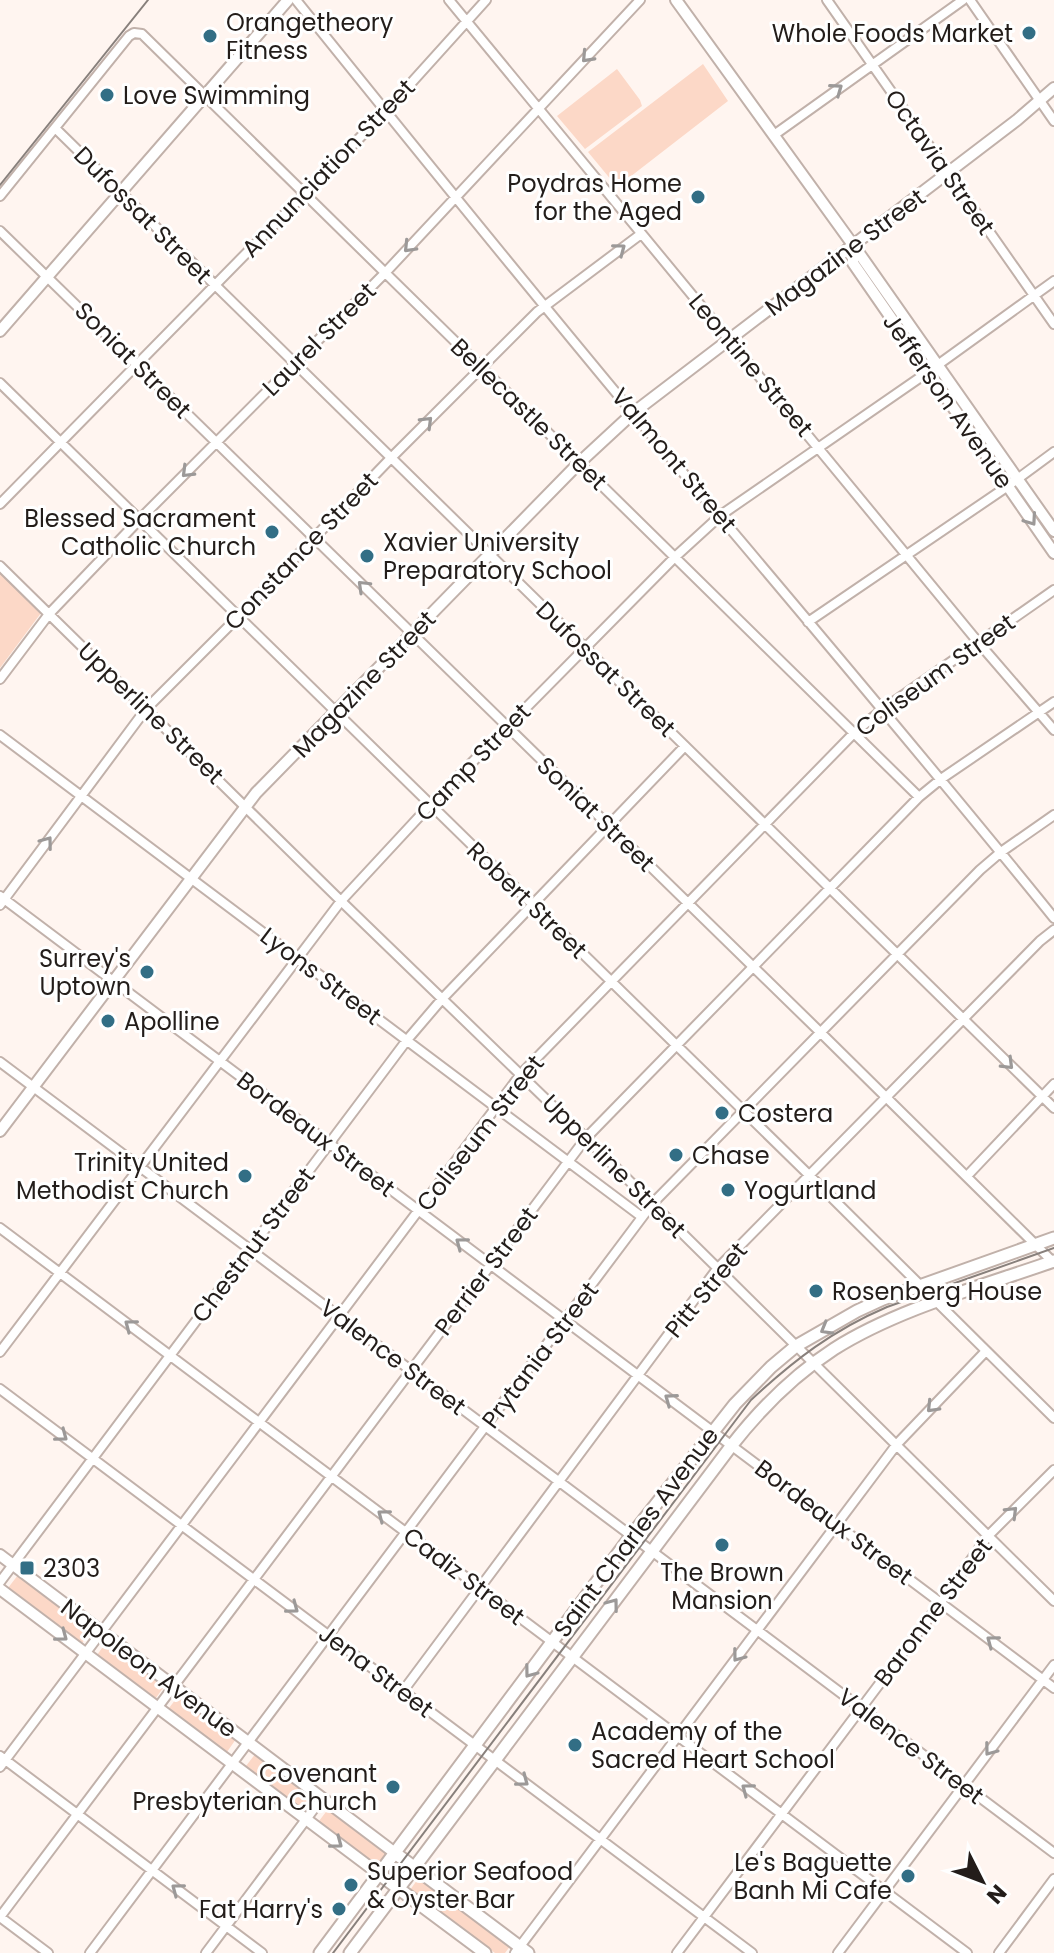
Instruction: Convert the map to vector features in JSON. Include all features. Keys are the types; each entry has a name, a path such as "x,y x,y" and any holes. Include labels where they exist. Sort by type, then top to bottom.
{"main road":[{"name":"Saint Charles Avenue","path":"326,1951 379,1874 631,1536 713,1430 771,1367 796,1346 857,1311 1054,1238"},
{"name":"Saint Charles Avenue","path":"350,1953 732,1445 770,1400 814,1363 862,1334 936,1302 1054,1262"},
{"name":"Napoleon Avenue","path":"395,1853 521,1951"},
{"name":"Napoleon Avenue","path":"379,1874 485,1953"}],"street":[{"path":"0,331 288,0"},
{"name":"Valmont Street","path":"296,0 633,413 1054,918"},
{"name":"Leontine Street","path":"449,0 1054,730"},
{"name":"Annunciation Street","path":"0,504 385,112 486,0"},
{"name":"Laurel Street","path":"0,679 49,614 385,273 640,0"},
{"name":"Jefferson Avenue","path":"676,0 853,246 853,263 1054,531"},
{"name":"Octavia Street","path":"827,0 1054,324"},
{"path":"774,135 963,0"},
{"path":"970,0 1054,121"},
{"name":"Bellecastle Street","path":"55,128 129,36 138,32 919,797"},
{"name":"Magazine Street","path":"0,1131 246,806 579,463 619,424 1017,120 1054,88"},
{"path":"0,196 55,128"},
{"name":"Dufossat Street","path":"55,128 1054,1108"},
{"name":"Soniat Street","path":"0,231 1054,1262"},
{"name":"Constance Street","path":"1,900 146,709 545,305 641,234"},
{"name":"Camp Street","path":"0,1352 341,901 430,805 675,557 721,515 1054,281"},
{"name":"Jefferson Avenue","path":"932,368 1054,553"},
{"name":"Robert Street","path":"0,383 1054,1418"},
{"path":"808,622 1054,452"},
{"name":"Upperline Street","path":"0,566 521,1074 1054,1601"},
{"name":"Coliseum Street","path":"2,1761 521,1074 854,733 882,710 1054,590"},
{"name":"Perrier Street","path":"0,1917 586,1138 919,797 1054,702"},
{"name":"Lyons Street","path":"0,735 642,1217"},
{"name":"Chestnut Street","path":"0,1582 407,1040 442,999 685,746"},
{"name":"Prytania Street","path":"90,1953 652,1204 980,870 1054,815"},
{"name":"Bordeaux Street","path":"1,900 1054,1688"},
{"name":"Pitt Street","path":"403,1691 717,1269 1054,930"},
{"name":"Valence Street","path":"0,1062 1054,1853"},
{"path":"967,1176 1054,1084"},
{"name":"Cadiz Street","path":"0,1228 967,1953"},
{"path":"521,1951 601,1839 897,1444 986,1351"},
{"name":"Jena Street","path":"0,1389 752,1953"},
{"name":"Baronne Street","path":"677,1953 988,1536 1054,1470"},
{"name":"Napoleon Avenue","path":"0,1555 395,1853"},
{"name":"Napoleon Avenue","path":"0,1589 379,1874"},
{"path":"838,1953 1054,1665"},
{"path":"2,1761 78,1814 262,1953"},
{"path":"206,1953 322,1798"},
{"path":"999,1953 1054,1879"},
{"path":"0,1917 48,1953"}],"shaded area":[{"path":"703,64 728,101 617,187 588,152"},
{"path":"617,69 642,106 585,149 557,116"},
{"path":"0,573 41,613 0,668"},
{"path":"18,1575 92,1630 82,1643 8,1588"},
{"path":"107,1641 165,1685 156,1698 97,1655"},
{"path":"179,1695 236,1739 227,1752 169,1708"},
{"path":"256,1753 313,1796 303,1809 246,1766"},
{"path":"329,1808 388,1852 377,1865 319,1821"},
{"path":"420,1876 511,1945 505,1953 495,1953 410,1890"}],"tram line":[{"path":"333,1953 751,1400 815,1347 867,1316 1054,1248"}],"railway":[{"path":"0,185 148,0"}],"place":[{"name":"Whole Foods Market","path":"1029,33"},
{"name":"Orangetheory Fitness","path":"210,36"},
{"name":"Love Swimming","path":"107,95"},
{"name":"Poydras Home for the Aged","path":"698,197"},
{"name":"Blessed Sacrament Catholic Church","path":"272,532"},
{"name":"Xavier University Preparatory School","path":"367,556"},
{"name":"Surrey's Uptown","path":"147,972"},
{"name":"Apolline","path":"108,1021"},
{"name":"Costera","path":"722,1113"},
{"name":"Chase","path":"676,1155"},
{"name":"Trinity United Methodist Church","path":"245,1176"},
{"name":"Yogurtland","path":"728,1190"},
{"name":"Rosenberg House","path":"816,1291"},
{"name":"The Brown Mansion","path":"722,1545"},
{"name":"2303","path":"27,1568"},
{"name":"Academy of the Sacred Heart School","path":"575,1745"},
{"name":"Covenant Presbyterian Church","path":"393,1787"},
{"name":"Le's Baguette Banh Mi Cafe","path":"908,1876"},
{"name":"Superior Seafood & Oyster Bar","path":"351,1885"},
{"name":"Fat Harry's","path":"339,1909"}]}
